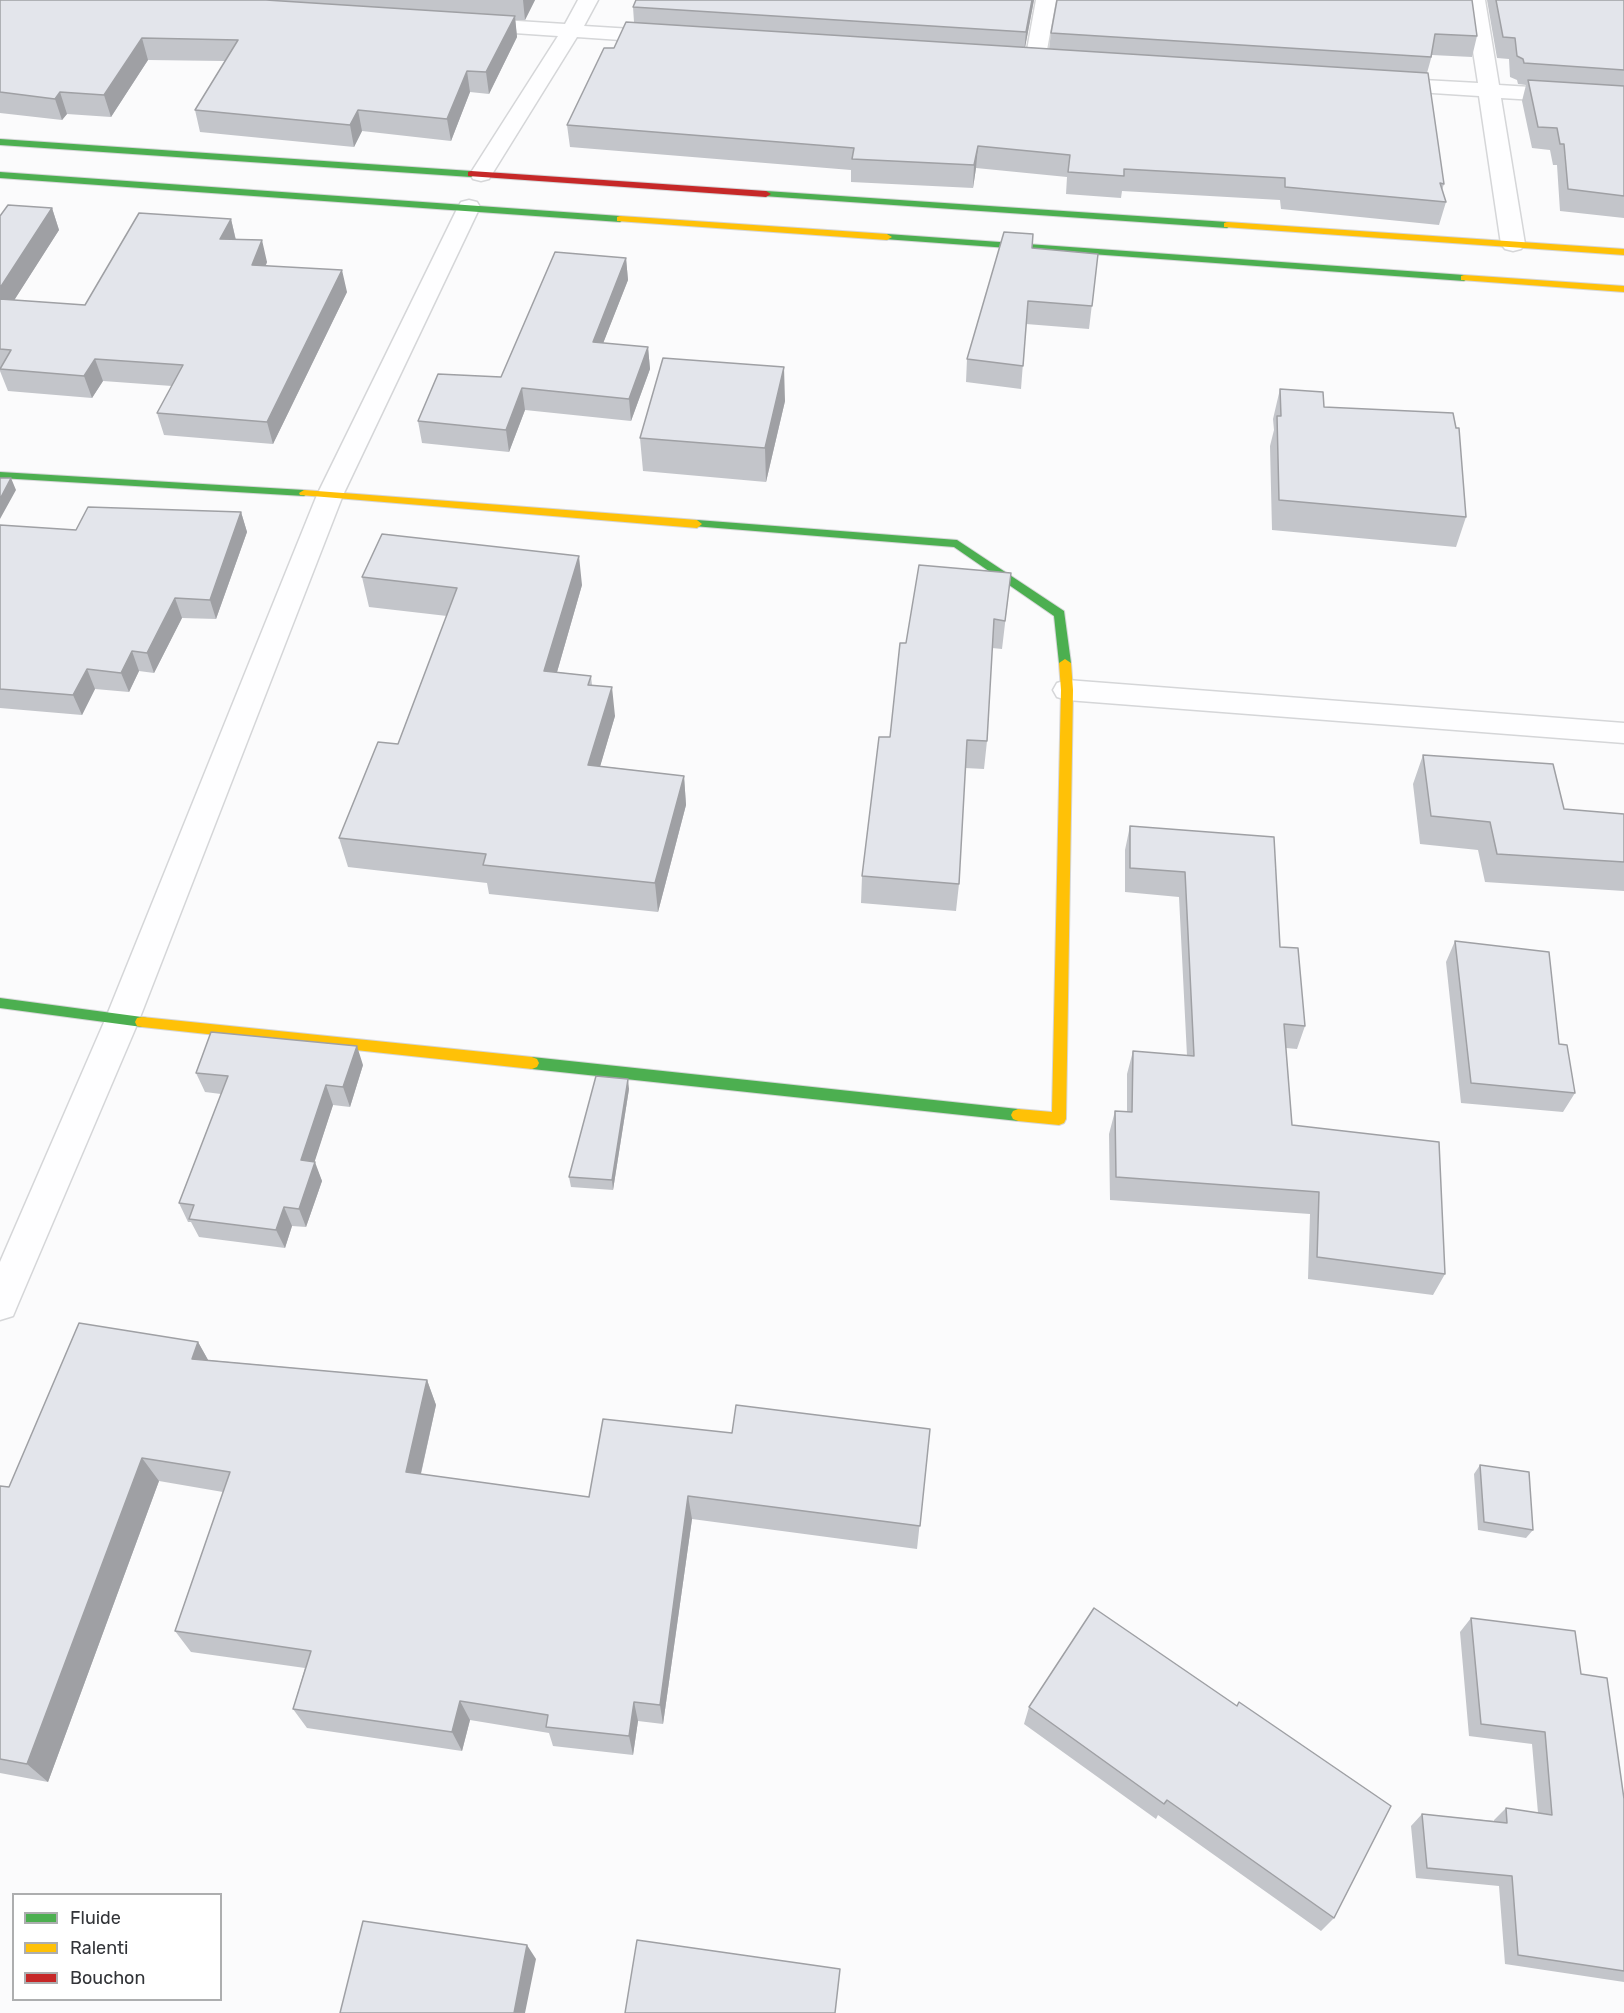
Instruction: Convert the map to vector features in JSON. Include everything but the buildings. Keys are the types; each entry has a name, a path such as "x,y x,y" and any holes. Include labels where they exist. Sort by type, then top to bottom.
{"street":[{"path":"481,174 588,0"},
{"path":"1035,61 1046,0"},
{"path":"1475,0 1513,244"},
{"path":"454,24 678,38"},
{"path":"1011,59 1059,62"},
{"path":"1369,82 1624,99"},
{"path":"0,142 1624,252"},
{"path":"0,175 1624,290"},
{"path":"0,1304 122,1020 330,495 469,207"},
{"path":"0,475 330,495 957,544 1060,614 1067,690 1059,1119 122,1020 0,1003"},
{"path":"1067,690 1624,734"}],"traffic: fast":[{"path":"0,142 471,174"},
{"path":"0,175 620,219"},
{"path":"766,194 1227,225"},
{"path":"887,237 1464,278"},
{"path":"0,475 304,493"},
{"path":"697,524 957,544 1060,614 1065,663"},
{"path":"0,1003 142,1022"},
{"path":"532,1063 1018,1115"}],"traffic: slow":[{"path":"620,219 887,237"},
{"path":"1227,225 1624,252"},
{"path":"1464,278 1624,289"},
{"path":"304,493 697,524"},
{"path":"1018,1115 1059,1119 1067,690 1065,663"},
{"path":"142,1022 532,1063"}],"traffic: jam":[{"path":"471,174 766,194"}]}
